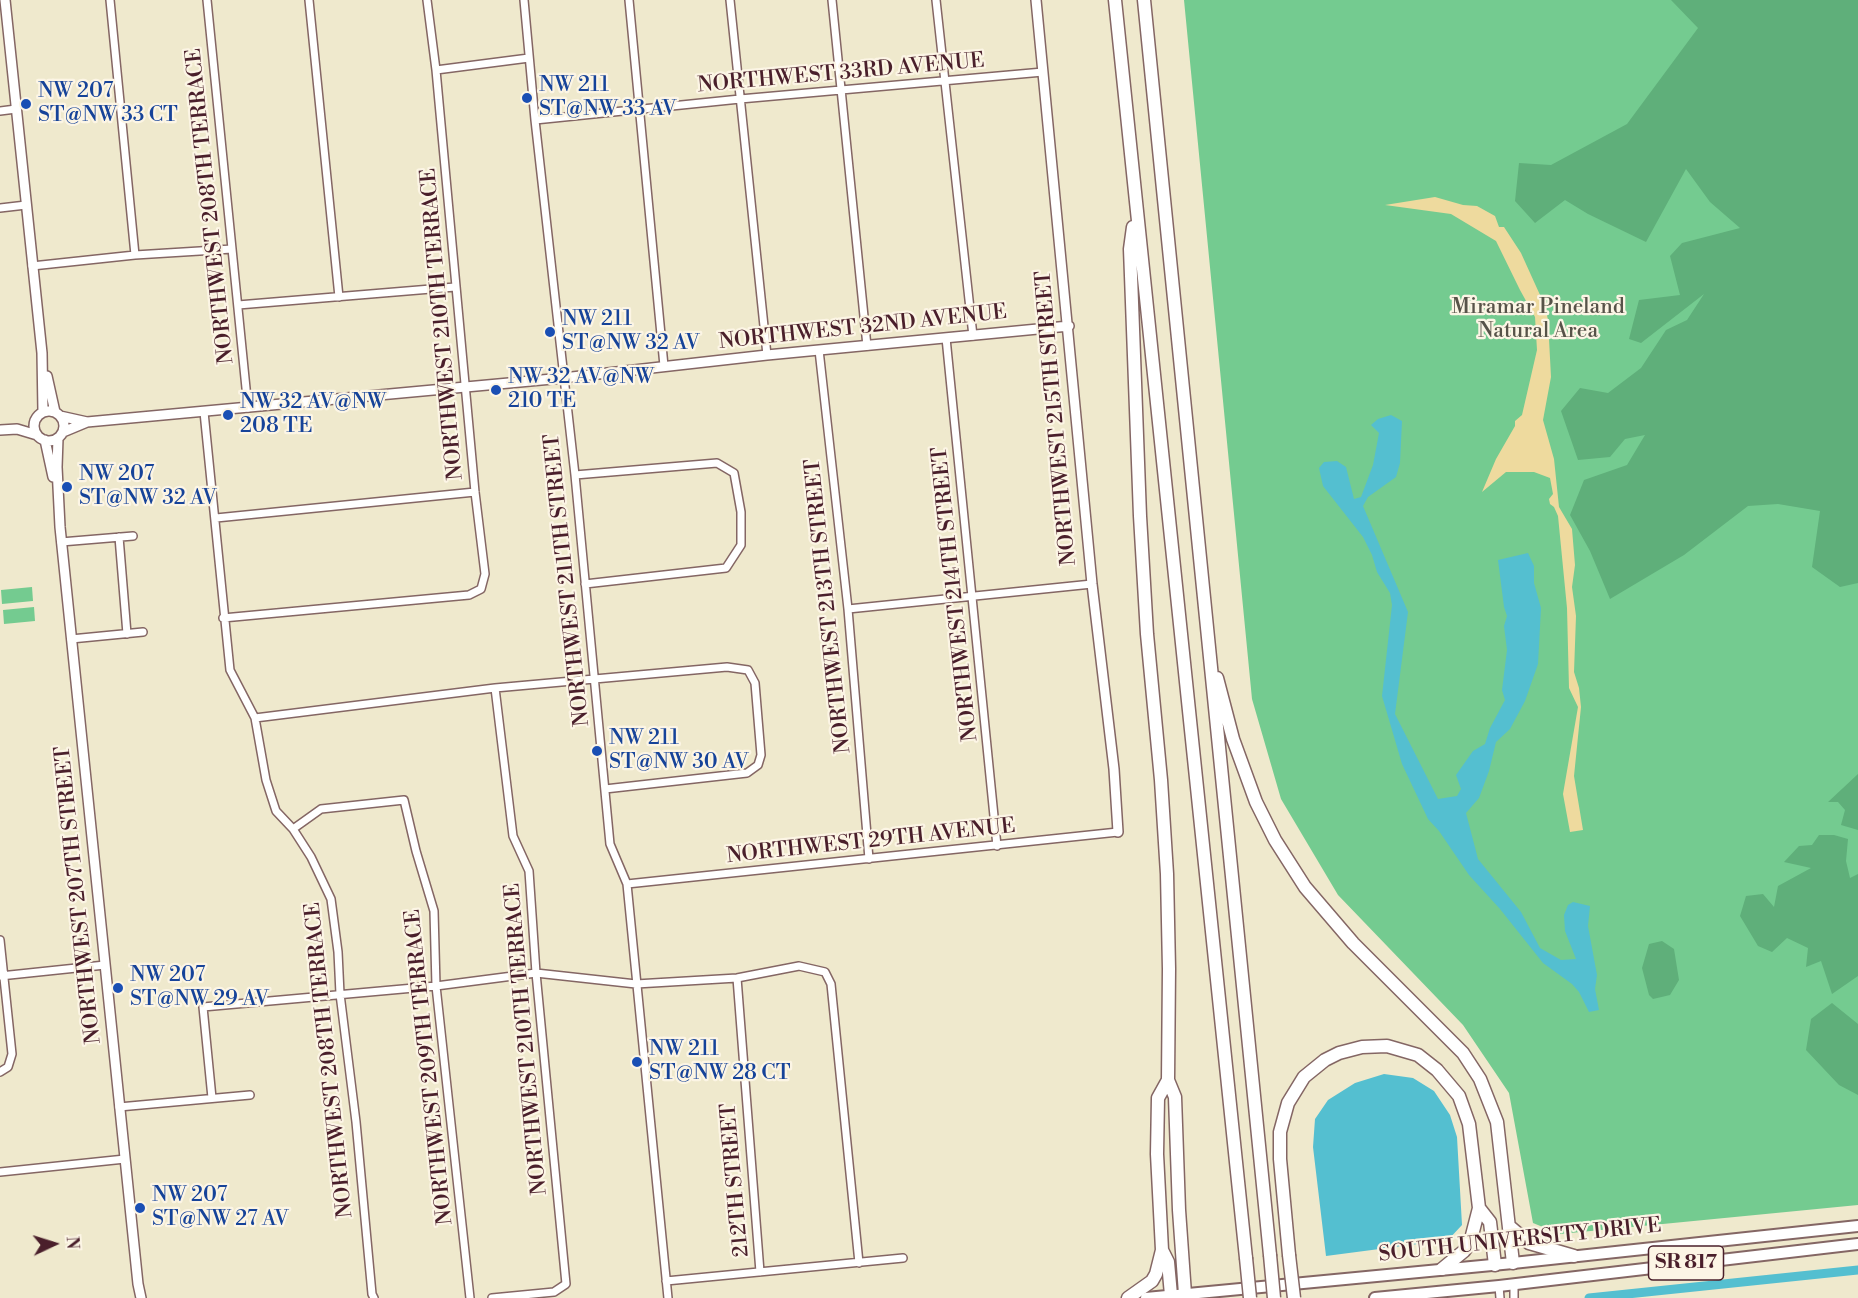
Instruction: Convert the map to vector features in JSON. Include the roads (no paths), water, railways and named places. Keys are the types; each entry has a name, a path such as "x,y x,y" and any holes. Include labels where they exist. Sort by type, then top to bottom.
{"highway":[{"path":"1115,0 1250,1298"},
{"path":"1144,0 1274,1298"},
{"path":"1136,205 1130,249 1137,444 1147,633 1167,867 1168,1080 1175,1097 1178,1199 1186,1297"},
{"path":"1209,648 1242,770 1275,840 1305,887 1326,913 1462,1053 1480,1079 1497,1122 1513,1263"},
{"path":"1294,1298 1280,1159 1280,1132 1288,1103 1304,1077 1325,1060 1352,1049 1380,1046 1406,1050 1428,1061 1450,1083 1459,1096 1468,1124 1479,1208 1470,1243 1460,1255 1442,1269"},
{"path":"1128,1298 1152,1281 1162,1250 1157,1164 1158,1098 1168,1080"},
{"path":"1479,1208 1490,1222 1495,1264"},
{"path":"1509,1226 1529,1243 1574,1256"},
{"path":"1162,1250 1168,1262 1171,1297"}],"main road":[{"name":"SOUTH UNIVERSITY DRIVE","path":"1186,1297 1858,1226"},
{"name":"SOUTH UNIVERSITY DRIVE","path":"1375,1298 1499,1286 1858,1244"},
{"path":"1513,1263 1514,1284"},
{"path":"1495,1264 1499,1286"},
{"name":"SR 817","path":"1146,1298 1186,1297"}],"street":[{"path":"0,430 17,429 52,441 60,435 64,424 58,414 42,353 16,109 3,12 5,0"},
{"path":"110,0 135,255"},
{"name":"NORTHWEST 208TH TERRACE","path":"207,0 248,408"},
{"path":"309,0 339,297"},
{"name":"NORTHWEST 210TH TERRACE","path":"223,618 469,595 481,589 485,574 455,287 436,70 427,0"},
{"name":"NORTHWEST 211TH STREET","path":"524,0 535,120 575,476 610,844 627,884 668,1298"},
{"path":"629,0 664,366"},
{"path":"730,0 767,355"},
{"path":"832,0 867,346"},
{"path":"936,0 973,336"},
{"name":"NORTHWEST 215TH STREET","path":"1036,0 1092,584 1114,769 1118,832"},
{"path":"436,70 529,58"},
{"name":"NORTHWEST 33RD AVENUE","path":"535,120 1043,72"},
{"path":"0,111 16,109"},
{"path":"0,208 26,205"},
{"path":"32,266 135,255 232,249"},
{"path":"238,305 455,287"},
{"name":"NORTHWEST 32ND AVENUE","path":"58,414 87,422 204,412 1069,326"},
{"name":"NORTHWEST 214TH STREET","path":"946,338 997,846"},
{"name":"NORTHWEST 213TH STREET","path":"819,350 848,609 869,859"},
{"path":"41,437 34,426 39,415 42,353"},
{"name":"NORTHWEST 208TH TERRACE","path":"204,412 230,670 255,718 266,780 276,812 293,829 311,857 331,899 374,1298"},
{"path":"17,429 39,415 58,414"},
{"name":"NORTHWEST 32ND AVENUE","path":"60,435 87,422"},
{"name":"NORTHWEST 207TH STREET","path":"57,503 60,435"},
{"name":"NORTHWEST 207TH STREET","path":"41,437 57,503 119,1107 141,1298"},
{"path":"575,476 717,463 734,473 741,512 741,545 726,568 585,584"},
{"path":"216,518 475,492"},
{"path":"61,542 133,536"},
{"path":"119,537 127,634"},
{"path":"848,609 1092,584"},
{"path":"71,639 144,632"},
{"path":"255,718 495,688 728,667 748,670 755,683 761,755 758,765 747,773 605,789"},
{"name":"NORTHWEST 210TH TERRACE","path":"492,1298 554,1292 566,1284 536,973 529,871 513,836 495,688"},
{"name":"NORTHWEST 209TH TERRACE","path":"293,829 321,809 404,800 416,851 434,910 436,986 470,1298"},
{"name":"NORTHWEST 29TH AVENUE","path":"627,884 1118,832"},
{"path":"0,940 12,1054 8,1067 0,1072"},
{"path":"2,975 105,965"},
{"path":"212,1098 203,1006 436,986 536,973 636,984 737,978 798,966 825,972 831,984 859,1263"},
{"name":"212TH STREET","path":"737,978 760,1272"},
{"path":"119,1107 250,1095"},
{"path":"0,1172 125,1159"},
{"path":"666,1281 903,1258"},
{"name":"NORTHWEST 207TH STREET","path":"135,1298 138,1284"},
{"path":"1514,1284 1514,1298"},
{"path":"1499,1286 1500,1298"}],"water":[{"path":"1391,415 1402,421 1400,463 1396,477 1368,497 1363,506 1408,612 1395,714 1438,799 1457,796 1461,789 1456,775 1473,751 1485,744 1490,728 1505,700 1502,690 1507,650 1504,626 1507,616 1498,560 1528,553 1534,566 1534,583 1541,608 1538,664 1525,701 1510,729 1496,742 1479,798 1466,813 1478,859 1521,912 1540,948 1561,960 1576,959 1565,931 1564,915 1568,905 1573,902 1590,906 1588,926 1597,975 1595,989 1599,1010 1589,1012 1579,992 1572,984 1543,963 1500,909 1469,875 1428,819 1402,764 1382,696 1392,605 1390,593 1377,572 1363,537 1323,486 1319,468 1324,462 1337,461 1346,467 1354,499 1361,497 1373,465 1379,433 1371,425 1378,419"},
{"path":"1384,1074 1413,1078 1434,1091 1450,1115 1457,1137 1462,1225 1448,1240 1326,1256 1313,1147 1315,1119 1328,1100 1355,1083"}],"waterway":[{"path":"1589,1298 1858,1270"}],"place":[{"name":"NW 211 ST@NW 33 AV","path":"527,98"},
{"name":"NW 207 ST@NW 33 CT","path":"26,104"},
{"name":"NW 211 ST@NW 32 AV","path":"550,332"},
{"name":"NW 32 AV@NW 210 TE","path":"496,390"},
{"name":"NW 32 AV@NW 208 TE","path":"228,415"},
{"name":"NW 207 ST@NW 32 AV","path":"67,487"},
{"name":"NW 211 ST@NW 30 AV","path":"597,751"},
{"name":"NW 207 ST@NW 29 AV","path":"118,988"},
{"name":"NW 211 ST@NW 28 CT","path":"637,1062"},
{"name":"NW 207 ST@NW 27 AV","path":"140,1208"}],"park label":[{"name":"Miramar Pineland Natural Area","path":"1538,320"}]}
